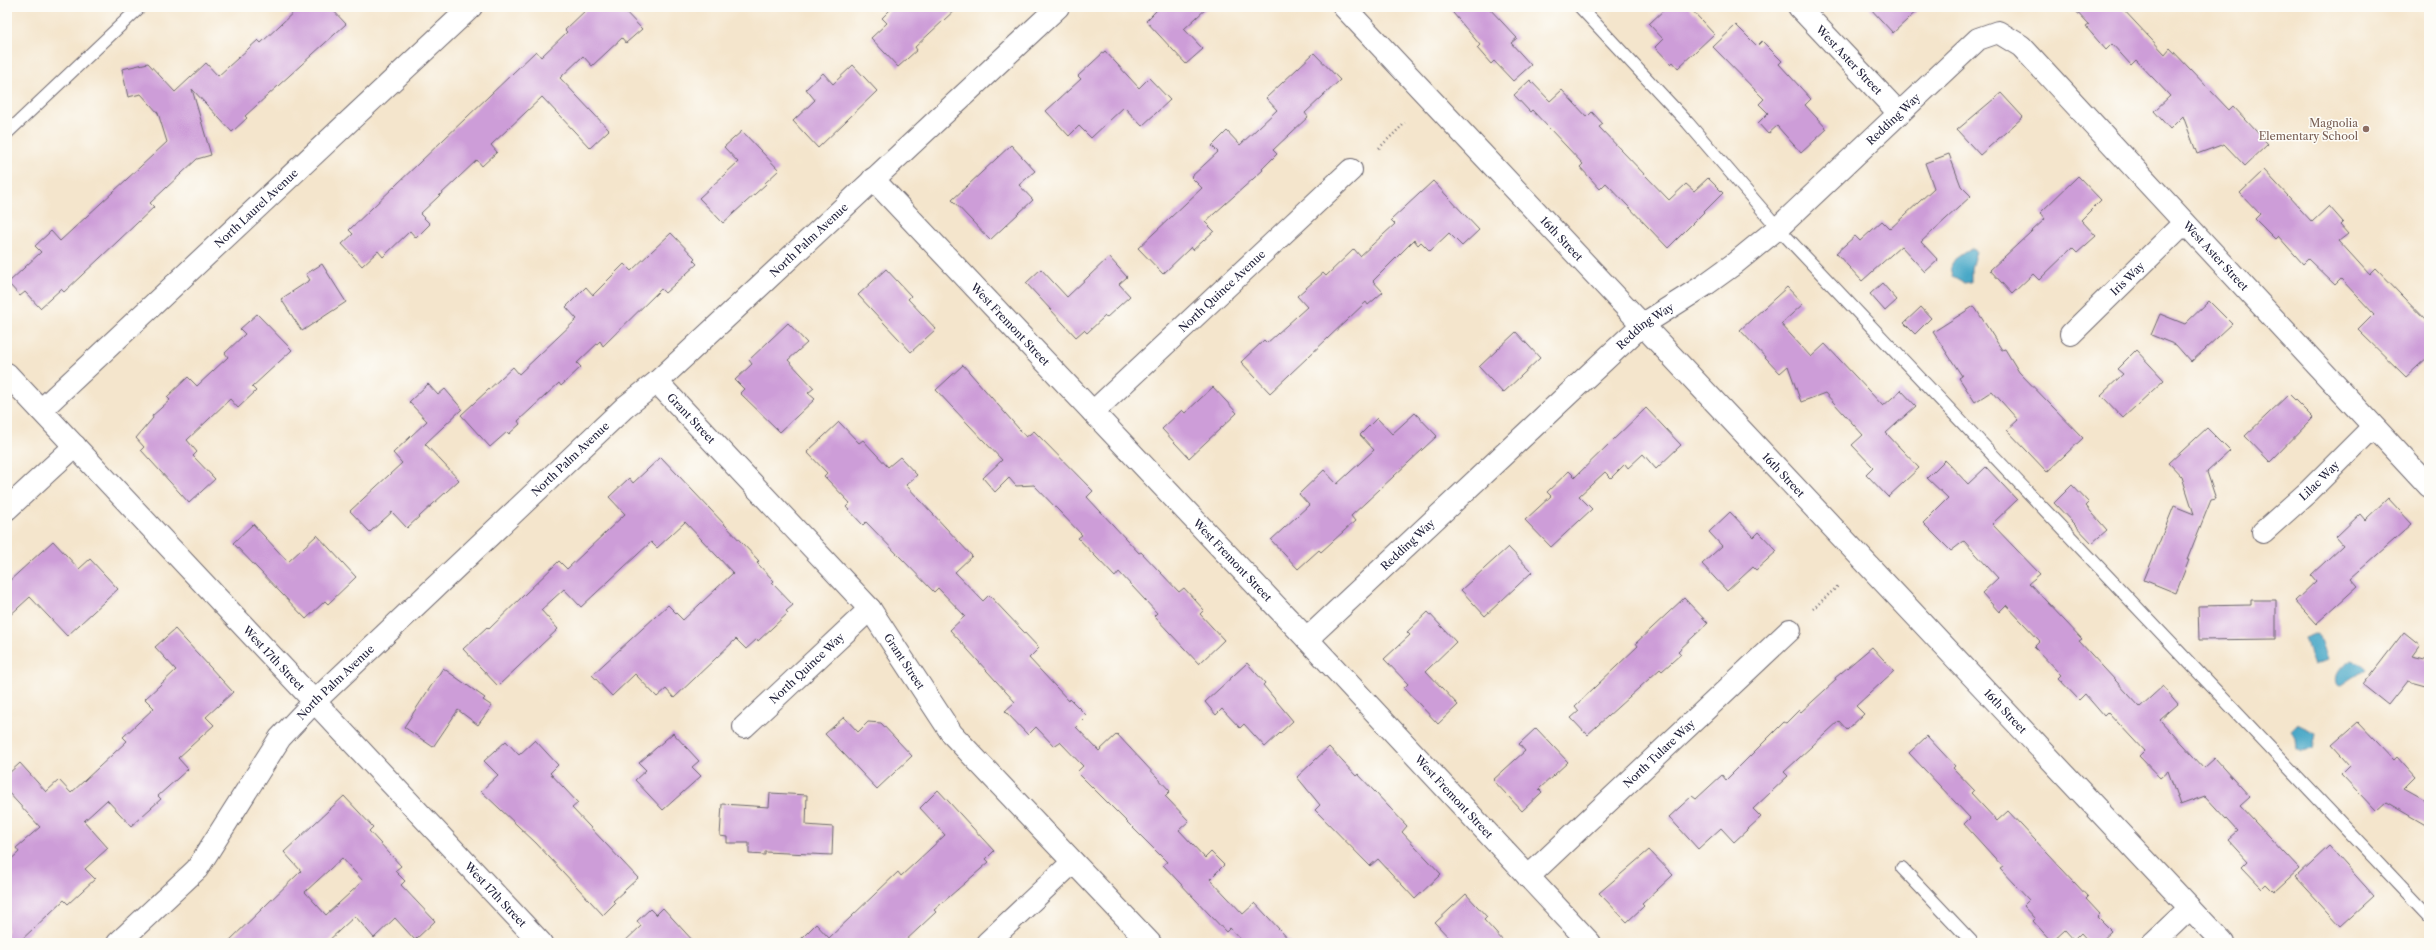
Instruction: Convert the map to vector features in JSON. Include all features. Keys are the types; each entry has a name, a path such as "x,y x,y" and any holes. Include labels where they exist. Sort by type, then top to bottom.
{"street":[{"name":"North Laurel Avenue","path":"41,410 471,7"},
{"name":"North Palm Avenue","path":"118,943 197,869 280,738 314,702 625,407 656,382 1058,7"},
{"name":"16th Street","path":"1344,7 2223,943"},
{"name":"West Aster Street","path":"1799,7 1899,113"},
{"name":"Redding Way","path":"1307,639 1642,324 1705,285 1734,264 1778,228 1978,39 1998,32"},
{"name":"West Aster Street","path":"1998,32 2021,46 2429,486"},
{"name":"North Quince Avenue","path":"1094,412 1350,170"},
{"name":"West Fremont Street","path":"873,179 1094,412 1590,943"},
{"name":"Iris Way","path":"2071,334 2184,223"},
{"name":"West 17th Street","path":"7,374 540,943"},
{"name":"Grant Street","path":"656,382 870,609 952,734 1150,943"},
{"name":"Lilac Way","path":"2264,532 2310,491 2373,427"},
{"path":"7,509 75,446"},
{"name":"North Quince Way","path":"744,727 870,609"},
{"name":"North Tulare Way","path":"1528,877 1790,630"},
{"path":"987,943 1074,862"},
{"path":"2153,943 2190,908"}],"lane":[{"path":"7,133 140,7"},
{"path":"1580,7 1688,123 1778,228 2429,916"},
{"path":"1902,868 1973,943"}],"path":[{"path":"1378,148 1405,123"},
{"path":"1813,609 1838,586"}],"water":[{"path":"1971,248 1976,251 1971,268 1971,282 1964,283 1952,276 1950,267 1955,259"},
{"path":"2318,634 2327,660 2314,665 2305,639"},
{"path":"2352,660 2364,664 2367,669 2342,686 2338,685 2337,677 2340,670"},
{"path":"2297,724 2316,733 2313,749 2301,751 2296,748 2295,737 2290,731"}],"building":[{"path":"299,7 330,7 346,24 245,116 247,118 232,132 192,89 211,155 197,159 150,203 154,207 64,292 61,289 40,308 25,292 20,296 8,283 41,252 35,246 51,231 60,241 167,142 158,113 141,94 128,97 122,69 148,63 175,92 206,63 218,76 258,40 261,43"},
{"path":"589,7 621,7 642,29 626,43 622,38 592,66 583,56 560,78 609,130 590,148 542,97 491,145 497,152 482,166 477,160 420,214 430,224 416,238 410,231 383,257 378,251 362,266 342,244 353,234 349,230 536,51 541,57 567,32 565,30"},
{"path":"893,7 958,7 915,47 917,50 898,67 871,38 887,23 882,18"},
{"path":"1160,7 1208,7 1184,29 1203,49 1186,64 1146,21"},
{"path":"1448,7 1488,7 1517,38 1511,43 1531,65 1513,81 1494,61 1491,64 1477,48 1480,45"},
{"path":"1667,7 1689,7 1714,34 1678,68 1673,62 1671,64 1655,47 1663,39 1649,24"},
{"path":"1869,7 1921,7 1893,33"},
{"path":"2072,7 2121,7 2165,54 2170,48 2229,110 2233,106 2268,144 2245,166 2224,144 2197,154 2183,116 2170,129 2154,111 2170,96 2136,60 2131,65 2112,44 2106,50 2086,27 2089,25"},
{"path":"1736,25 1757,46 1762,41 1782,61 1779,64 1811,99 1805,105 1827,129 1801,153 1777,126 1768,134 1758,123 1768,113 1759,104 1764,99 1713,47"},
{"path":"1105,51 1139,88 1149,78 1170,100 1142,126 1124,107 1091,138 1079,126 1069,136 1046,111 1081,79 1078,76"},
{"path":"1314,53 1340,80 1305,113 1308,117 1273,150 1277,154 1262,169 1263,170 1205,222 1214,231 1193,250 1191,247 1163,274 1138,248 1202,188 1191,177 1218,152 1212,146 1227,131 1240,145 1277,110 1266,98"},
{"path":"853,65 877,91 818,148 793,121 815,100 806,89 823,73 833,84"},
{"path":"1530,80 1550,101 1562,90 1587,117 1592,112 1603,124 1599,127 1669,200 1686,184 1694,191 1708,178 1723,193 1668,248 1606,183 1600,189 1580,167 1583,164 1532,110 1530,112 1514,95"},
{"path":"2001,93 2023,117 1980,155 1957,130"},
{"path":"742,131 779,170 765,183 766,184 723,223 699,198 738,162 724,147"},
{"path":"1011,145 1035,171 1019,185 1033,200 990,240 952,200"},
{"path":"1949,154 1961,186 1971,196 1921,242 1938,260 1925,272 1901,246 1862,281 1836,253 1855,236 1860,241 1882,221 1890,229 1934,188 1925,163"},
{"path":"2264,170 2312,222 2329,206 2343,222 2340,225 2348,234 2339,241 2369,274 2375,268 2429,324 2429,356 2406,377 2358,330 2374,314 2341,279 2335,285 2308,259 2303,264 2278,236 2275,239 2255,219 2260,214 2240,193"},
{"path":"2078,176 2101,200 2081,220 2096,236 2077,253 2072,248 2039,280 2033,274 2012,294 1990,270 2045,219 2040,213"},
{"path":"1433,181 1479,230 1462,246 1449,233 1430,251 1421,242 1418,245 1414,240 1373,281 1383,292 1368,305 1366,302 1270,393 1241,362 1264,340 1267,343 1307,307 1297,296 1323,273 1326,276 1354,249 1360,256 1395,224 1391,220"},
{"path":"671,233 695,258 693,260 697,264 665,293 661,289 603,346 600,341 577,363 581,367 561,386 559,383 518,421 520,424 509,434 507,432 490,447 461,415 513,367 519,374 577,319 566,307 586,287 593,295 624,264 631,271"},
{"path":"1109,257 1127,277 1119,284 1130,296 1087,333 1084,330 1076,337 1026,283 1041,269 1067,297"},
{"path":"322,264 346,302 302,331 281,299 310,280 306,274"},
{"path":"886,269 911,296 908,299 936,329 911,352 858,295"},
{"path":"1882,283 1897,300 1885,311 1870,294"},
{"path":"1787,287 1803,304 1781,324 1811,357 1825,344 1883,406 1901,390 1916,406 1886,433 1919,468 1888,497 1866,474 1873,467 1852,445 1863,435 1825,393 1801,402 1788,366 1780,373 1740,330"},
{"path":"2209,301 2232,324 2191,362 2176,345 2151,335 2160,314 2185,324"},
{"path":"1974,306 2002,350 2005,349 2019,372 2083,438 2047,472 2007,430 2018,420 1992,391 1975,402 1959,378 1962,376 1933,332"},
{"path":"1921,307 1931,318 1915,334 1904,323"},
{"path":"257,314 292,350 252,387 256,391 238,408 230,399 187,440 197,452 193,456 215,479 189,503 141,450 144,447 136,438 153,418 152,416 170,400 167,397 188,377 197,386 228,357 225,353 245,334 240,329"},
{"path":"788,323 807,343 788,360 814,388 808,393 815,399 780,432 740,393 744,389 735,380 752,364 749,360"},
{"path":"1516,332 1540,358 1503,393 1479,367"},
{"path":"2136,350 2164,380 2123,418 2101,395 2123,374 2117,369"},
{"path":"963,365 1026,437 1034,431 1093,491 1087,497 1139,553 1141,552 1179,592 1184,588 1204,610 1200,614 1224,640 1199,664 1154,616 1157,613 1119,572 1115,577 1078,538 1082,535 1034,485 1016,486 1009,478 995,492 983,478 1002,460 936,390"},
{"path":"428,384 438,395 445,389 462,409 425,444 459,480 407,528 392,512 370,532 350,511 402,463 393,453 427,421 409,402"},
{"path":"1213,387 1237,413 1189,458 1162,429 1182,410 1185,413"},
{"path":"2289,394 2313,418 2270,462 2245,436"},
{"path":"1646,408 1681,445 1656,469 1643,454 1628,468 1625,464 1611,478 1605,472 1579,496 1592,509 1551,547 1525,520 1551,496 1547,492 1569,471 1575,477"},
{"path":"1415,413 1437,436 1351,516 1355,521 1321,552 1319,550 1298,569 1271,540 1309,505 1299,494 1324,470 1337,484 1374,450 1360,435 1377,418 1392,434"},
{"path":"839,422 859,443 863,440 888,467 900,457 917,475 906,485 972,556 955,572 983,601 989,595 1039,648 1029,658 1069,701 1070,699 1087,716 1076,727 1099,751 1117,734 1170,791 1165,796 1189,821 1179,830 1205,858 1211,852 1224,865 1210,879 1243,914 1255,903 1292,943 1244,943 1230,928 1226,932 1163,865 1167,862 1077,772 1083,766 1060,742 1054,746 1036,727 1028,735 1005,711 1015,702 950,630 965,616 938,588 934,592 866,522 863,525 846,507 850,503 824,476 827,473 807,452"},
{"path":"2207,428 2230,451 2207,472 2216,499 2211,500 2187,560 2189,560 2176,593 2144,580 2174,506 2194,514 2182,477 2169,463"},
{"path":"661,457 759,561 757,563 774,581 772,583 793,605 786,611 788,613 758,641 757,639 746,649 736,639 674,698 666,689 657,697 635,674 612,696 592,675 668,605 683,620 733,573 685,522 657,548 651,542 581,607 564,589 541,610 558,629 498,686 463,649 487,627 489,629 559,561 567,569 625,514 609,497 629,478 633,483"},
{"path":"1945,460 1968,484 1986,467 2017,500 1992,524 2040,574 2029,583 2082,639 2079,641 2140,707 2163,686 2178,704 2160,720 2204,768 2215,758 2250,797 2240,806 2299,869 2274,892 2266,884 2262,888 2242,867 2248,861 2228,839 2237,831 2205,796 2180,805 2168,771 2160,778 2139,756 2144,751 2108,712 2104,716 2085,694 2079,700 2058,678 2061,675 2034,647 2040,641 2006,605 1999,612 1982,593 1998,578 1964,541 1951,551 1923,523 1948,498 1927,478"},
{"path":"2072,485 2089,503 2086,506 2107,530 2092,543 2054,503"},
{"path":"2388,498 2412,524 2351,578 2358,586 2316,624 2295,601 2316,581 2311,575 2343,545 2336,537 2360,514 2365,520"},
{"path":"1730,512 1754,537 1759,532 1777,551 1756,570 1753,567 1727,591 1702,564 1722,546 1709,532"},
{"path":"253,524 288,562 317,535 356,577 328,604 325,601 306,619 233,543"},
{"path":"53,541 79,569 90,559 118,589 67,636 30,597 7,618 7,583"},
{"path":"1508,547 1532,572 1485,616 1461,590"},
{"path":"1684,598 1708,623 1678,651 1681,654 1662,671 1660,669 1587,735 1571,718 1579,711 1575,706 1638,646 1636,643"},
{"path":"2251,600 2276,600 2276,639 2199,640 2198,606 2251,605"},
{"path":"1428,612 1456,642 1426,671 1458,705 1438,724 1404,688 1408,684 1384,659 1410,635 1407,632"},
{"path":"175,629 233,692 206,717 214,725 178,758 188,769 158,796 161,799 131,826 107,800 84,821 108,848 85,869 95,879 68,904 64,900 18,943 7,943 7,863 19,852 16,848 40,827 7,791 7,775 20,763 46,792 59,780 71,793 127,741 123,737 154,708 145,699 176,670 155,647"},
{"path":"2404,632 2420,645 2412,656 2429,660 2429,687 2407,681 2388,705 2363,685"},
{"path":"1872,647 1894,671 1856,706 1864,714 1847,730 1839,721 1784,772 1788,776 1753,809 1761,817 1734,842 1721,828 1698,849 1669,817 1692,796 1696,799 1722,775 1726,780 1784,722 1786,723 1799,710 1801,712 1836,680 1835,678"},
{"path":"1247,663 1265,683 1263,685 1293,721 1265,747 1244,724 1240,728 1222,709 1216,715 1205,702"},
{"path":"443,668 485,698 483,700 492,706 478,725 458,710 433,747 404,727"},
{"path":"844,717 858,732 868,722 881,723 912,756 877,789 825,734"},
{"path":"2358,722 2394,760 2397,757 2415,777 2404,788 2429,802 2429,827 2386,802 2376,811 2341,774 2350,765 2332,745"},
{"path":"1536,728 1568,762 1539,789 1542,792 1522,811 1493,780 1525,751 1519,744"},
{"path":"673,733 699,761 692,767 701,776 663,810 635,780 646,770 639,763"},
{"path":"1927,736 1955,766 1953,768 1974,790 1971,793 1997,821 2008,811 2088,897 2086,899 2100,914 2097,917 2111,931 2098,943 2090,943 2081,933 2074,940 2065,930 2052,942 2033,921 2035,919 2023,906 2029,900 2000,869 2003,867 1964,824 1970,818 1909,753"},
{"path":"535,740 558,765 550,773 578,803 572,808 638,878 613,901 615,903 603,915 536,843 481,791 498,775 484,761 506,741 519,755"},
{"path":"1329,747 1356,776 1358,774 1407,826 1402,832 1441,874 1415,899 1378,859 1370,866 1315,810 1320,805 1297,777"},
{"path":"938,790 994,851 986,859 989,862 934,910 936,912 903,943 797,943 816,924 829,938 898,872 901,876 945,835 920,808"},
{"path":"770,793 807,795 806,825 833,827 832,855 765,852 765,855 749,854 749,843 727,843 727,837 720,836 722,804 769,807"},
{"path":"344,796 373,827 369,831 401,866 395,871 405,881 401,885 435,921 415,940 395,918 374,938 355,916 326,943 227,943 301,871 284,852","holes":["342,858 363,881 326,915 305,892"]},
{"path":"2329,846 2374,896 2341,926 2296,877"},
{"path":"1649,850 1673,875 1642,904 1644,906 1627,922 1599,893"},
{"path":"1466,894 1487,917 1484,920 1505,943 1454,943 1435,923"},
{"path":"663,908 695,943 623,943 641,926 637,921 650,909 656,915"}],"place":[{"name":"Magnolia Elementary School","path":"2366,129"}]}
